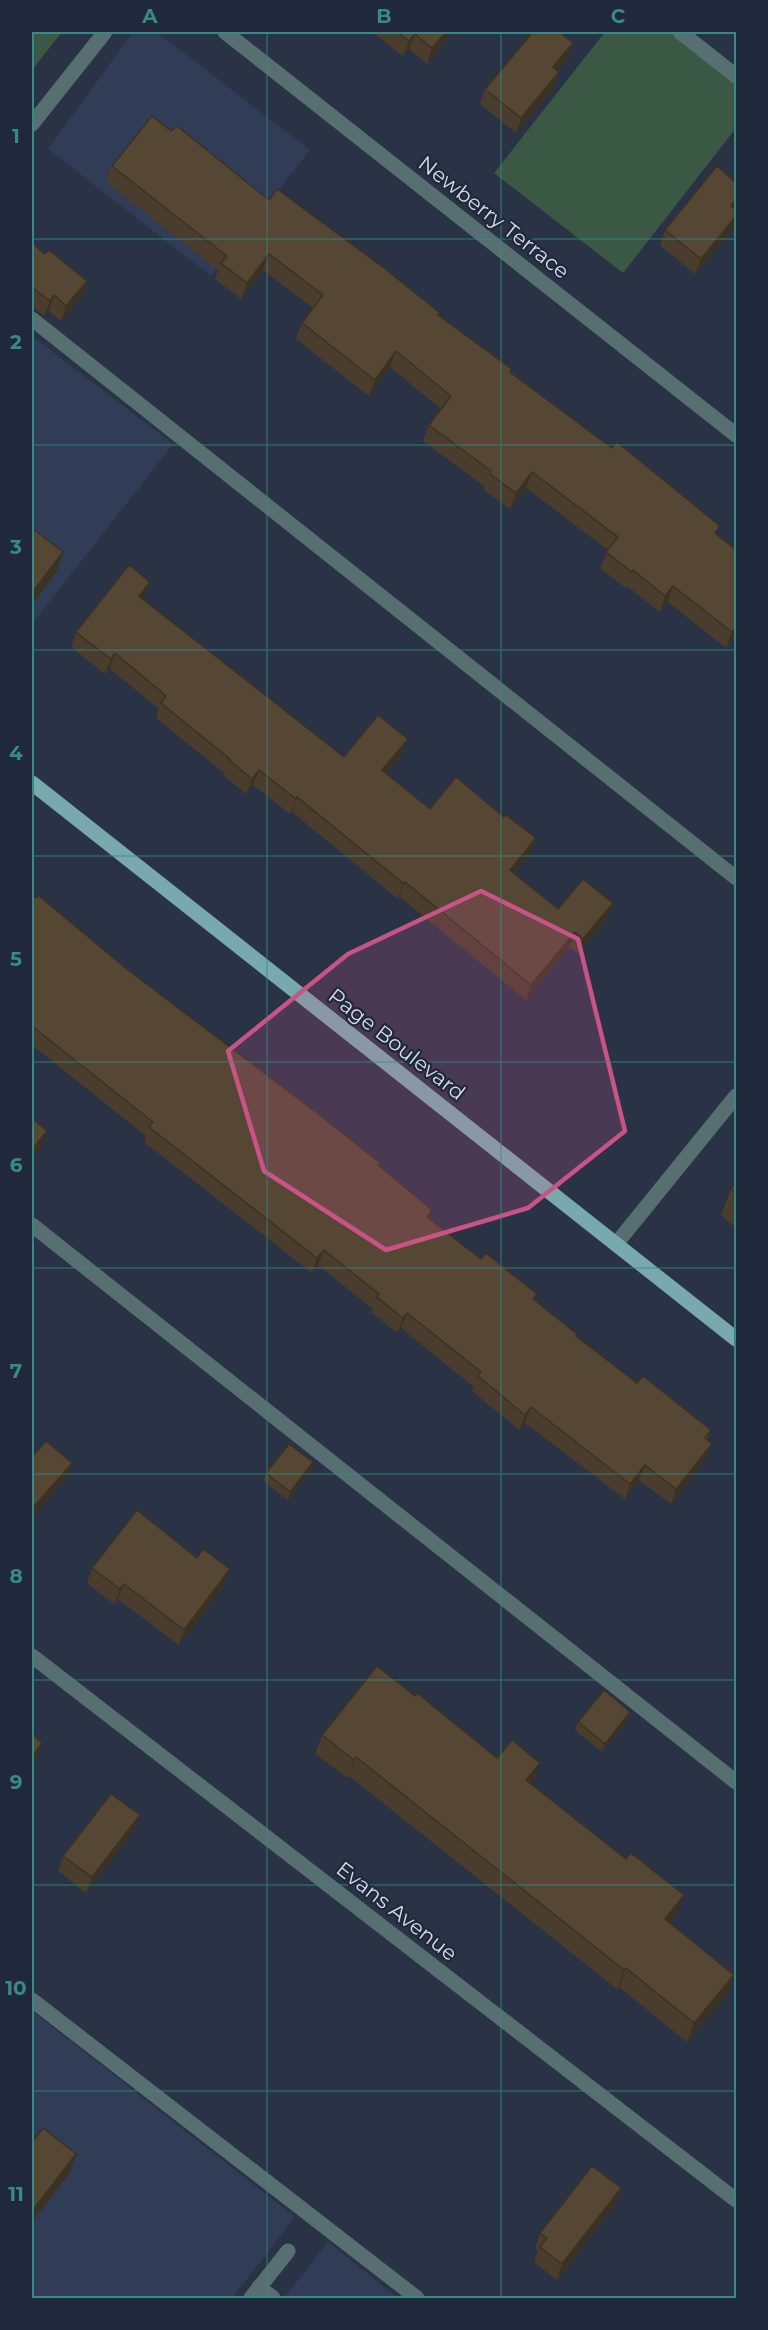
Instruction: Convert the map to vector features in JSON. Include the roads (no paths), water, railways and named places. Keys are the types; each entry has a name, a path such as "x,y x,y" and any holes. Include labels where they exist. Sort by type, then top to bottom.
{"main road":[{"name":"Page Boulevard","path":"32,783 736,1339"}],"street":[{"path":"32,124 105,32"},
{"name":"Newberry Terrace","path":"225,32 736,435"},
{"path":"680,32 736,76"},
{"path":"32,319 736,878"},
{"path":"616,1244 736,1096"},
{"path":"32,1225 736,1782"},
{"name":"Evans Avenue","path":"32,1656 736,2200"},
{"path":"32,2000 417,2298"},
{"path":"273,2298 255,2293 288,2251"}]}
